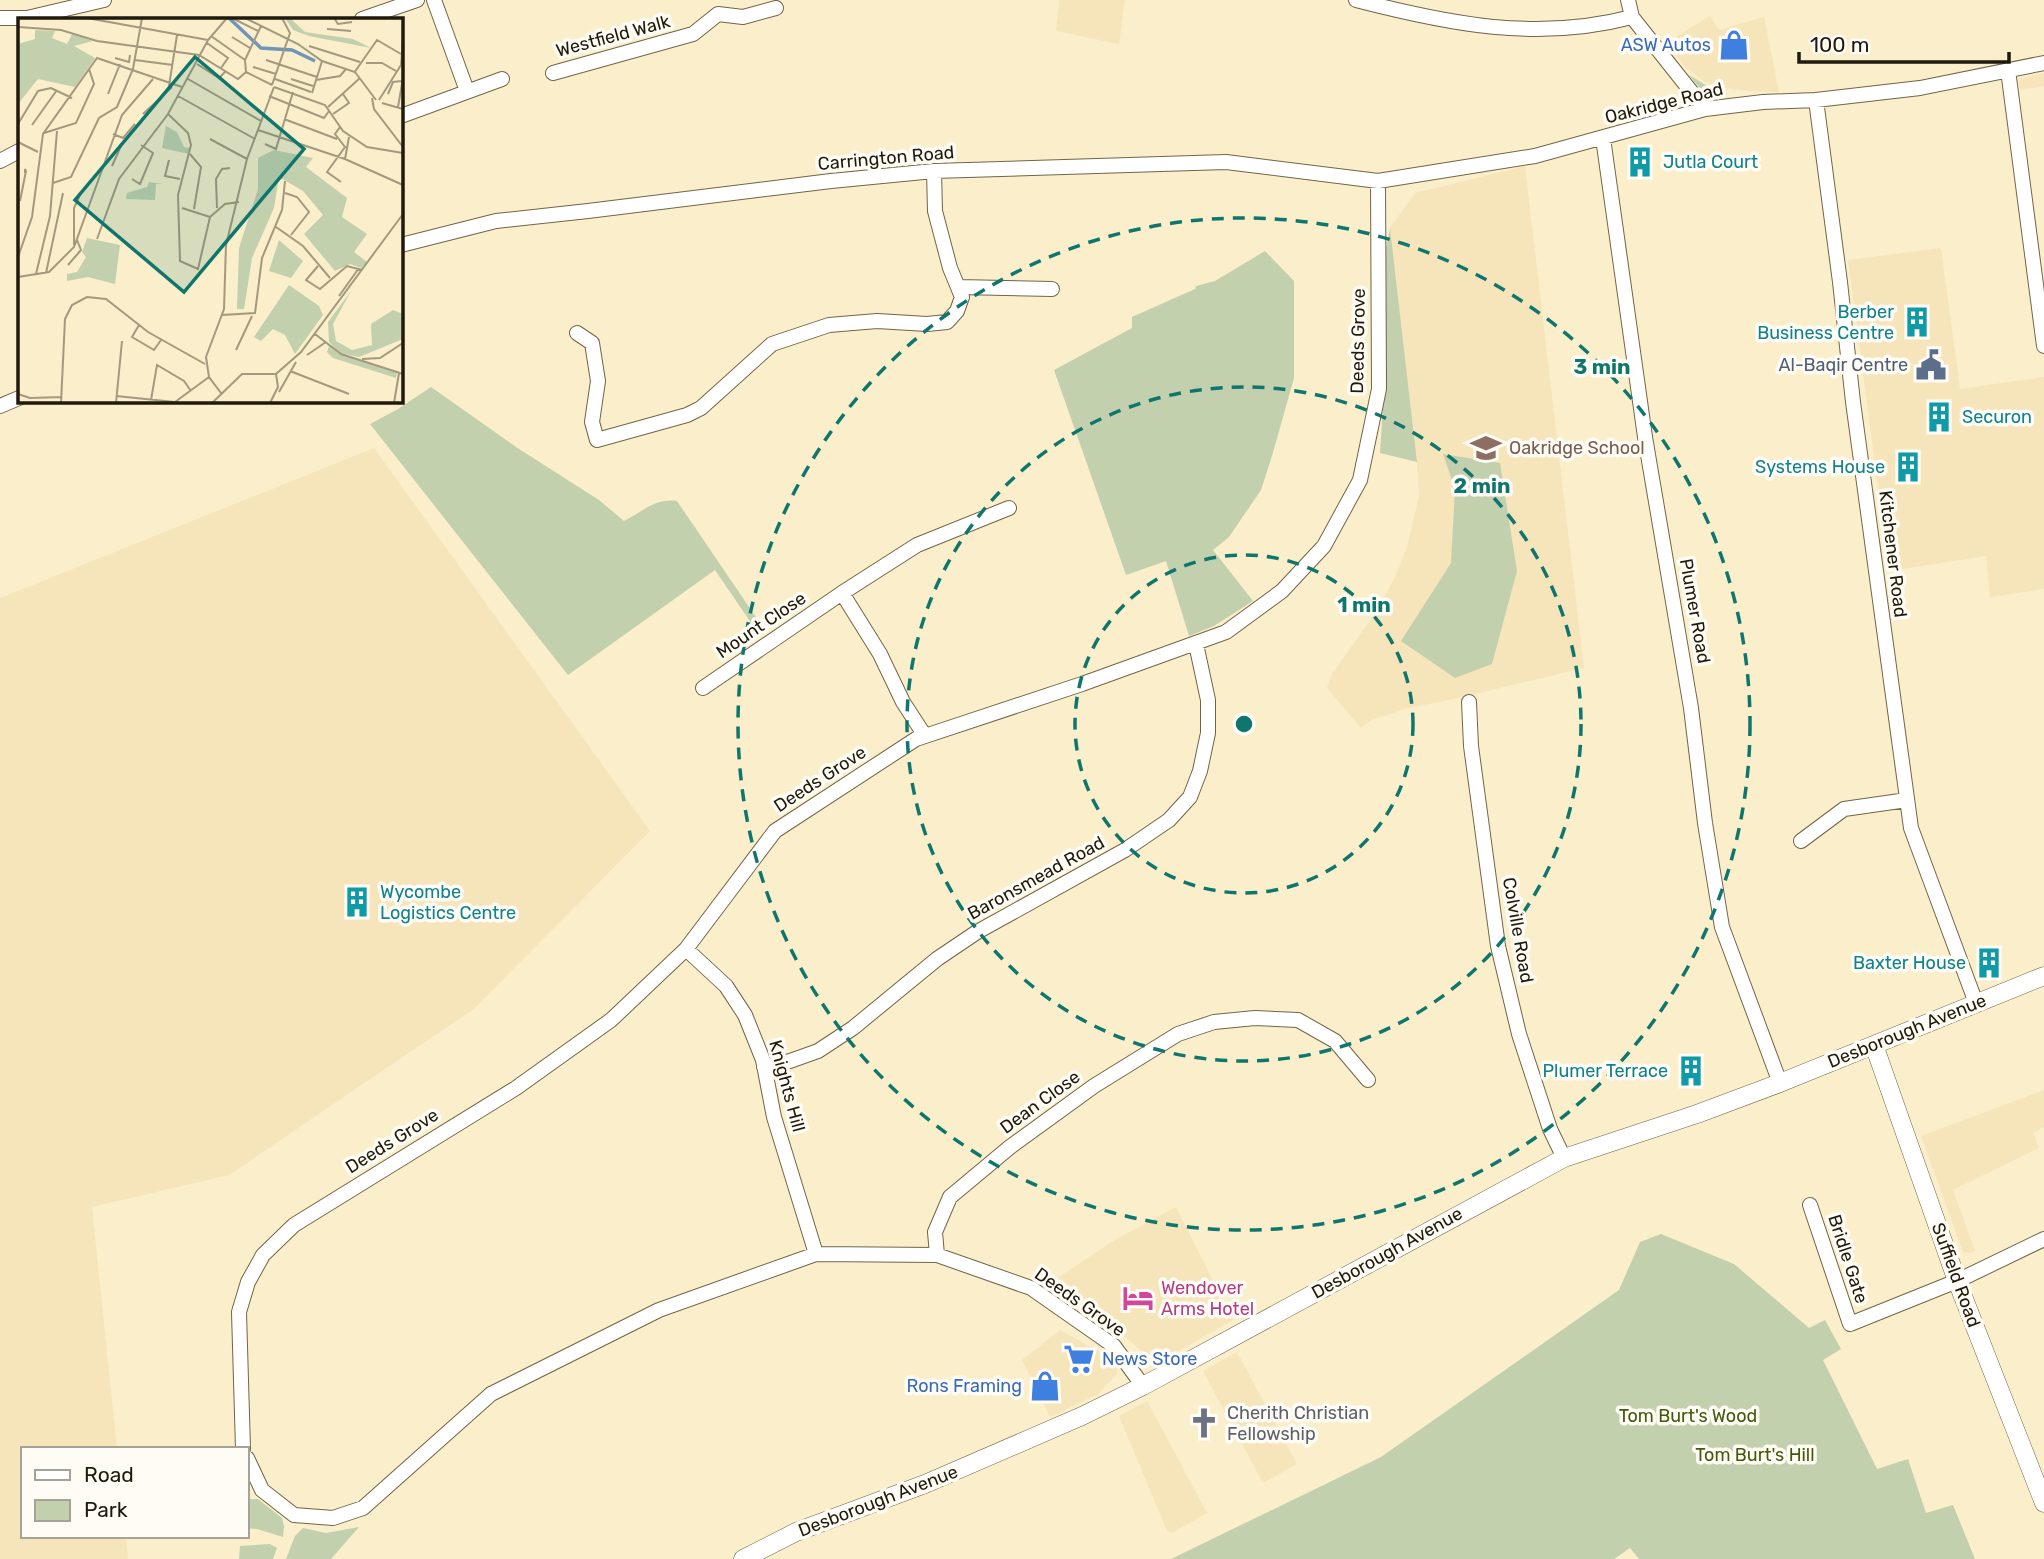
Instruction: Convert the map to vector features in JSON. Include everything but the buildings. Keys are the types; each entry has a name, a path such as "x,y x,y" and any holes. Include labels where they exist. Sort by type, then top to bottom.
{"street":[{"path":"0,18 27,18 104,0"},
{"path":"365,18 417,0"},
{"path":"434,0 467,91"},
{"path":"1356,0 1476,26 1529,30 1581,27 1632,17"},
{"path":"1628,0 1632,17 1705,109"},
{"name":"Westfield Walk","path":"553,73 693,34 716,7 743,17 776,8"},
{"name":"Oakridge Road","path":"1378,181 1535,156 1705,109 1920,88 2044,63"},
{"path":"2008,70 2044,346"},
{"path":"402,116 502,79"},
{"name":"Kitchener Road","path":"1816,100 1853,402 1911,828 1976,1003"},
{"name":"Plumer Road","path":"1603,138 1645,437 1689,695 1704,823 1722,927 1780,1083"},
{"path":"0,161 18,152"},
{"name":"Carrington Road","path":"402,245 496,221 934,171 1226,162 1378,181"},
{"path":"577,332 592,343 598,380 592,422 597,440 687,415 701,408 772,344 829,326 877,321 927,324 947,322 957,311 962,298 950,268 935,211 934,171"},
{"name":"Deeds Grove","path":"243,1447 239,1312 248,1282 263,1255 293,1225 516,1088 611,1020 686,949 775,831 916,739 1082,684 1226,632 1282,591 1324,546 1360,480 1379,389 1378,181"},
{"path":"958,287 1052,289"},
{"path":"0,406 18,398"},
{"name":"Mount Close","path":"703,688 917,545 1009,508"},
{"path":"842,593 880,654 903,702 925,736"},
{"name":"Baronsmead Road","path":"764,1067 818,1051 853,1028 937,959 977,932 1125,850 1168,820 1190,797 1200,771 1208,733 1208,699 1196,643"},
{"name":"Colville Road","path":"1469,702 1471,746 1498,946 1520,1034 1550,1129 1564,1158"},
{"path":"1801,841 1844,808 1907,800"},
{"name":"Knights Hill","path":"686,949 726,986 745,1016 764,1067 774,1117 816,1254"},
{"name":"Desborough Avenue","path":"743,1559 796,1532 925,1484 1082,1416 1143,1386 1564,1158 1780,1083 2044,976"},
{"name":"Dean Close","path":"937,1255 935,1232 950,1197 1010,1147 1094,1086 1178,1034 1214,1021 1255,1018 1298,1020 1335,1041 1368,1080"},
{"name":"Suffield Road","path":"1874,1045 1957,1281 2044,1503"},
{"name":"Bridle Gate","path":"1810,1205 1850,1324 1957,1281"},
{"path":"1957,1281 2044,1239"},
{"name":"Deeds Grove","path":"248,1460 262,1490 294,1515 333,1518 363,1508 491,1394 659,1310 816,1254 937,1255 1031,1288 1114,1346 1143,1386"}],"shaded area":[{"path":"1059,0 1125,0 1119,44 1056,31"},
{"path":"1710,16 1719,30 1764,17 1779,92 1722,88 1705,82 1685,67 1667,42"},
{"path":"2044,73 2044,86 2020,90 2018,79"},
{"name":"Oakridge School","path":"1525,166 1584,668 1408,708 1369,721 1361,728 1327,688 1332,674 1376,612 1396,575 1407,547 1419,496 1390,228 1415,193"},
{"path":"1941,248 1960,389 2044,377 2044,589 1990,597 1986,556 1889,571 1848,260"},
{"path":"374,448 650,831 475,1008 229,1175 92,1207 117,1447 21,1447 21,1538 126,1538 128,1559 0,1559 0,598"},
{"path":"2044,1090 2044,1127 2033,1133 2039,1148 1953,1190 1975,1251 1963,1252 1921,1136"},
{"path":"1176,1207 1233,1320 1163,1360 1141,1351 1059,1277 1113,1241"},
{"path":"1060,1330 1111,1358 1117,1367 1117,1374 1098,1394 1050,1417 1022,1360"},
{"path":"1237,1352 1297,1464 1263,1483 1203,1371"},
{"path":"1147,1401 1207,1513 1172,1533 1167,1531 1119,1416"}],"green space":[{"path":"1689,75 1711,88 1728,94 1706,96"},
{"path":"1390,228 1417,462 1380,453 1385,374 1382,271"},
{"path":"1265,251 1294,281 1294,378 1261,490 1229,537 1213,550 1253,601 1214,626 1189,636 1166,561 1126,575 1054,370 1132,328 1132,317 1195,289 1196,286 1215,281"},
{"path":"431,387 516,447 599,500 624,521 649,506 677,501 764,629 758,633 715,570 568,675 370,424"},
{"path":"1443,454 1500,463 1517,571 1492,664 1455,678 1401,641 1451,563 1455,489"},
{"name":"Tom Burt's Wood","path":"1661,1234 1734,1264 1809,1328 1825,1320 1841,1349 1823,1360 1877,1469 1908,1459 1926,1513 1953,1505 1975,1559 1639,1559 1630,1548 1614,1559 1171,1559 1381,1457 1619,1290 1640,1242"},
{"path":"248,1499 258,1499 282,1518 283,1537 248,1528"},
{"path":"359,1527 331,1559 286,1559 295,1536 303,1528 326,1533"},
{"path":"270,1544 277,1548 273,1559 239,1559 240,1546"}],"place":[{"name":"ASW Autos","path":"1734,45"},
{"name":"Jutla Court","path":"1640,162"},
{"name":"Berber Business Centre","path":"1917,322"},
{"name":"Al-Baqir Centre","path":"1931,365"},
{"name":"Securon","path":"1939,417"},
{"name":"Oakridge School","path":"1486,448"},
{"name":"Systems House","path":"1908,467"},
{"name":"Wycombe Logistics Centre","path":"357,902"},
{"name":"Baxter House","path":"1989,963"},
{"name":"Plumer Terrace","path":"1691,1071"},
{"name":"Wendover Arms Hotel","path":"1138,1298"},
{"name":"News Store","path":"1079,1359"},
{"name":"Rons Framing","path":"1045,1386"},
{"name":"Cherith Christian Fellowship","path":"1204,1423"}],"park label":[{"name":"Tom Burt's Hill","path":"1755,1455"}]}
